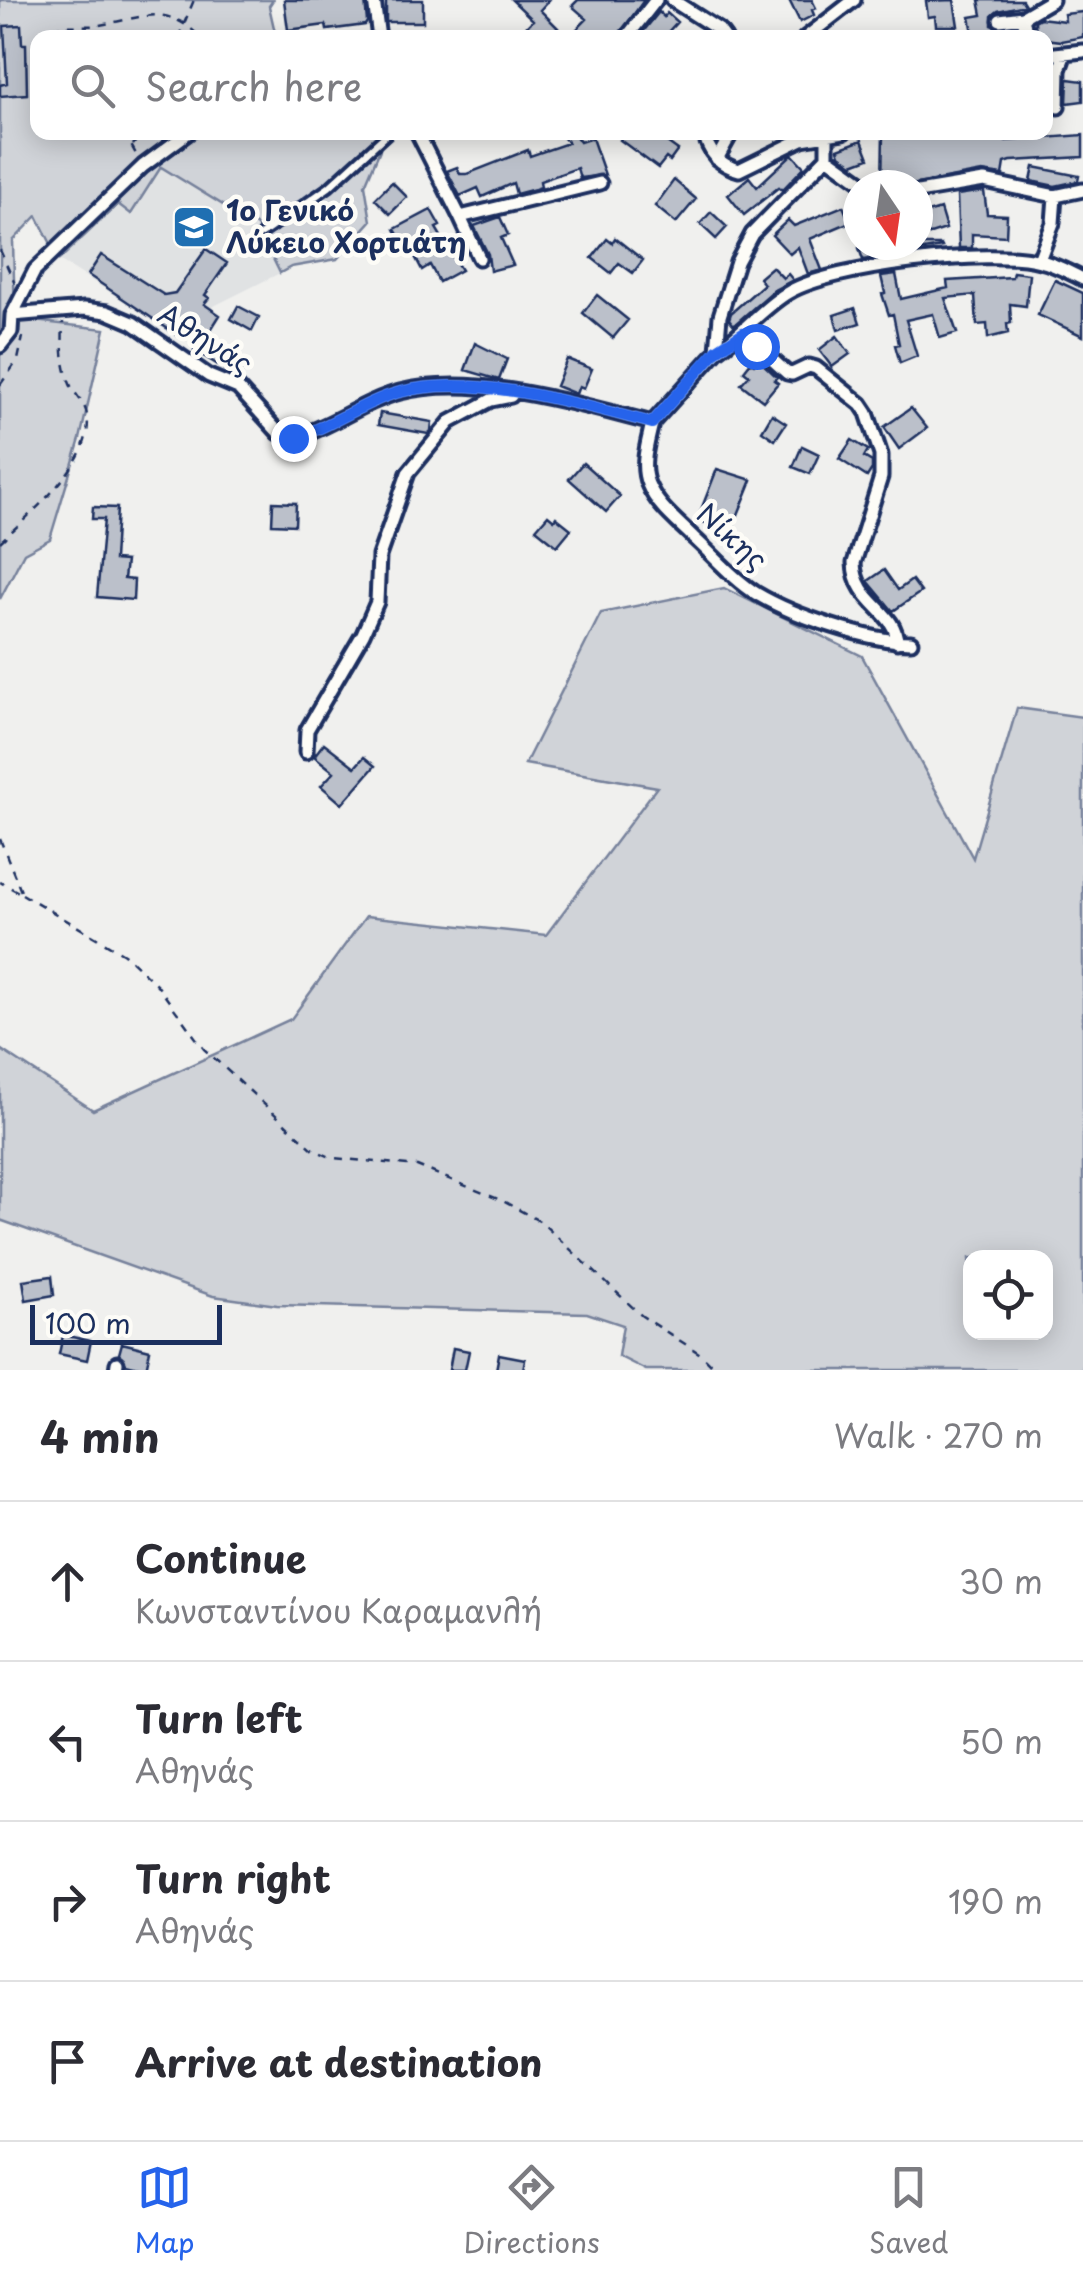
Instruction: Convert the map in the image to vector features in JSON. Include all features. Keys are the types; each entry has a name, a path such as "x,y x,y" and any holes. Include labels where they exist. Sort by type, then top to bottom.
{"street":[{"path":"374,0 378,30"},
{"path":"632,30 656,0"},
{"path":"672,0 719,30"},
{"path":"815,30 854,0"},
{"path":"1000,20 1023,17 1052,0"},
{"path":"1023,17 1026,30"},
{"path":"1053,54 1083,51"},
{"path":"1058,107 1059,70 1064,53"},
{"path":"0,346 10,332 12,315 35,270 142,166 178,140"},
{"path":"421,140 479,258"},
{"path":"706,140 717,159 734,170 743,170 806,140"},
{"path":"717,159 728,140"},
{"path":"717,350 720,316 736,262 752,234 827,157 827,140"},
{"path":"827,157 845,170"},
{"path":"933,190 984,181 1056,196 1083,190"},
{"path":"460,217 600,183"},
{"path":"1039,260 1054,223 1056,196"},
{"path":"652,423 717,350 743,333 787,292 835,276 947,258 1039,260 1083,279"},
{"name":"Αθηνάς","path":"12,315 107,312 132,323 210,376 238,388 279,432 293,438 397,393 447,387 572,402 652,423"},
{"path":"743,333 787,373 809,366 816,368 868,413 883,466 854,574 864,595 896,630 897,642"},
{"path":"306,752 307,730 363,634 377,602 379,556 408,473 450,422 491,400 526,394"},
{"name":"Νίκης","path":"652,423 644,470 648,484 662,506 735,577 758,595 800,612 872,638 911,642"}],"lane":[{"path":"262,234 329,188 380,140"}],"path":[{"path":"180,30 194,0"},
{"path":"51,30 94,26 144,14 182,22 192,30"},
{"path":"129,140 142,166"},
{"path":"132,146 136,140"},
{"path":"0,250 9,277 22,292"},
{"path":"0,542 46,499 85,446 85,408 66,371 62,343 64,312"},
{"path":"0,385 18,360 27,316"},
{"path":"0,840 22,894"},
{"path":"0,882 124,954 156,984 204,1050 314,1150 333,1158 418,1166 516,1208 562,1239 642,1316 702,1355 717,1370"}],"shaded area":[{"path":"0,0 273,0 269,6 274,30 30,30 30,140 384,140 365,185 371,221 337,259 291,267 280,273 257,226 161,167 131,214 118,204 59,260 37,216 13,241 15,319 105,329 80,439 50,539 24,553 0,599"},
{"path":"161,167 257,226 280,273 210,308 188,341 59,260 118,204 132,213"},
{"path":"724,588 862,656 973,858 1017,708 1083,717 1083,1370 646,1370 618,1356 623,1325 587,1313 277,1305 213,1296 0,1220 0,1049 93,1110 291,1019 366,916 546,935 657,787 525,764 601,613"}],"building":[{"path":"284,0 365,0 367,22 327,30 326,25 288,30"},
{"path":"386,0 423,0 423,22 386,22"},
{"path":"512,0 549,0 540,10 558,28 531,30 527,26 533,20"},
{"path":"578,0 644,0 623,30 576,30 587,19 572,6"},
{"path":"789,0 812,0 814,15 800,22"},
{"path":"954,0 958,26 936,26 935,16 928,17 926,1"},
{"path":"979,0 1022,0 1025,5 992,16 992,25 1003,30 972,30 970,17 982,15"},
{"path":"659,12 664,17 667,13 677,22 670,30 644,30"},
{"path":"1083,12 1083,37 1053,40 1053,30 1036,30 1035,21 1040,18 1065,21 1064,14"},
{"path":"21,25 22,44 26,44 27,94 0,96 0,85 7,83 4,26"},
{"path":"1068,79 1083,81 1083,101 1067,103"},
{"path":"1083,135 1083,157 1011,161 1005,163 1003,175 982,172 933,181 933,170 882,170 883,140 1053,140"},
{"path":"566,140 593,140 605,175 580,178 577,168 540,181 541,187 535,189 516,194 513,183 482,197 478,188 460,196 447,171 457,167 460,174 467,174 528,150 530,156 568,143"},
{"path":"620,140 664,140 678,150 658,168"},
{"path":"862,140 869,158 853,164 840,155 838,149"},
{"path":"792,154 804,167 782,190 779,187 744,215 728,195 749,177 757,187"},
{"path":"1034,167 1079,176 1078,181 1055,186 1031,181"},
{"path":"674,180 696,199 676,223 655,206"},
{"path":"392,182 407,197 390,214 375,199"},
{"path":"984,191 987,214 1007,215 1006,236 972,234 972,248 959,248 957,195"},
{"path":"843,206 843,225 810,239 822,270 808,274 798,247 790,254 772,235 788,220 794,226"},
{"path":"940,209 946,229 933,233 933,211"},
{"path":"431,210 440,226 436,228 461,270 439,282 430,265 422,270 412,251 408,254 395,229"},
{"path":"711,212 727,227 716,239 700,224"},
{"path":"500,217 508,235 501,238 513,265 490,271 488,254 474,226"},
{"path":"615,238 643,260 633,273 619,263 611,273 592,258 607,239 612,243"},
{"path":"206,249 227,263 205,295 209,298 204,304 220,315 207,336 186,322 177,335 88,275 101,255 164,295 175,293"},
{"path":"772,267 783,278 788,274 793,280 774,290 734,325 729,319 731,313 764,284 759,278"},
{"path":"1013,272 1029,274 1026,306 1010,304 1008,333 988,338 987,324 977,325 975,295 945,298 957,333 940,338 933,314 906,320 917,356 900,363 893,314 889,315 882,294 885,293 881,276 896,274 901,299 948,288 947,281 1012,277"},
{"path":"1055,280 1083,293 1083,336 1038,315"},
{"path":"597,295 628,320 613,338 583,313"},
{"path":"238,306 259,317 252,331 231,319"},
{"path":"855,308 860,323 838,330 834,315"},
{"path":"203,336 237,354 235,359 246,365 239,378 194,350"},
{"path":"837,336 850,354 832,367 819,350"},
{"path":"475,343 507,359 499,380 465,370"},
{"path":"567,359 592,369 584,388 579,386 576,394 556,386"},
{"path":"759,360 777,377 774,380 778,383 763,401 741,384 749,375 744,371 751,362"},
{"path":"911,408 927,428 899,449 884,427"},
{"path":"380,413 432,422 431,431 428,434 378,425"},
{"path":"772,414 786,423 775,440 762,431"},
{"path":"852,440 868,450 864,457 872,462 872,469 867,477 839,459"},
{"path":"802,446 819,454 810,474 793,467"},
{"path":"583,463 620,496 606,512 569,479"},
{"path":"717,469 752,480 733,527 721,523 720,528 697,520"},
{"path":"273,502 296,503 295,525 272,524"},
{"path":"93,507 117,508 114,560 126,561 124,579 134,580 133,600 97,597 104,519 92,519"},
{"path":"548,515 571,529 557,546 536,529"},
{"path":"884,570 898,590 912,580 921,592 893,611 868,581"},
{"path":"324,743 355,767 364,757 375,766 342,804 321,786 334,772 314,756"},
{"path":"52,1276 54,1295 26,1300 23,1280"},
{"path":"63,1335 91,1341 87,1360 59,1354"},
{"path":"122,1343 150,1350 146,1369 126,1364 119,1354"},
{"path":"453,1348 469,1351 465,1370 449,1370"},
{"path":"499,1354 525,1359 523,1370 496,1370"}],"place":[{"name":"1ο Γενικό Λύκειο Χορτιάτη","path":"194,227"}],"route":[{"path":"293,438 397,393 447,387 572,402 652,423 717,350 743,333 756,346"}]}
